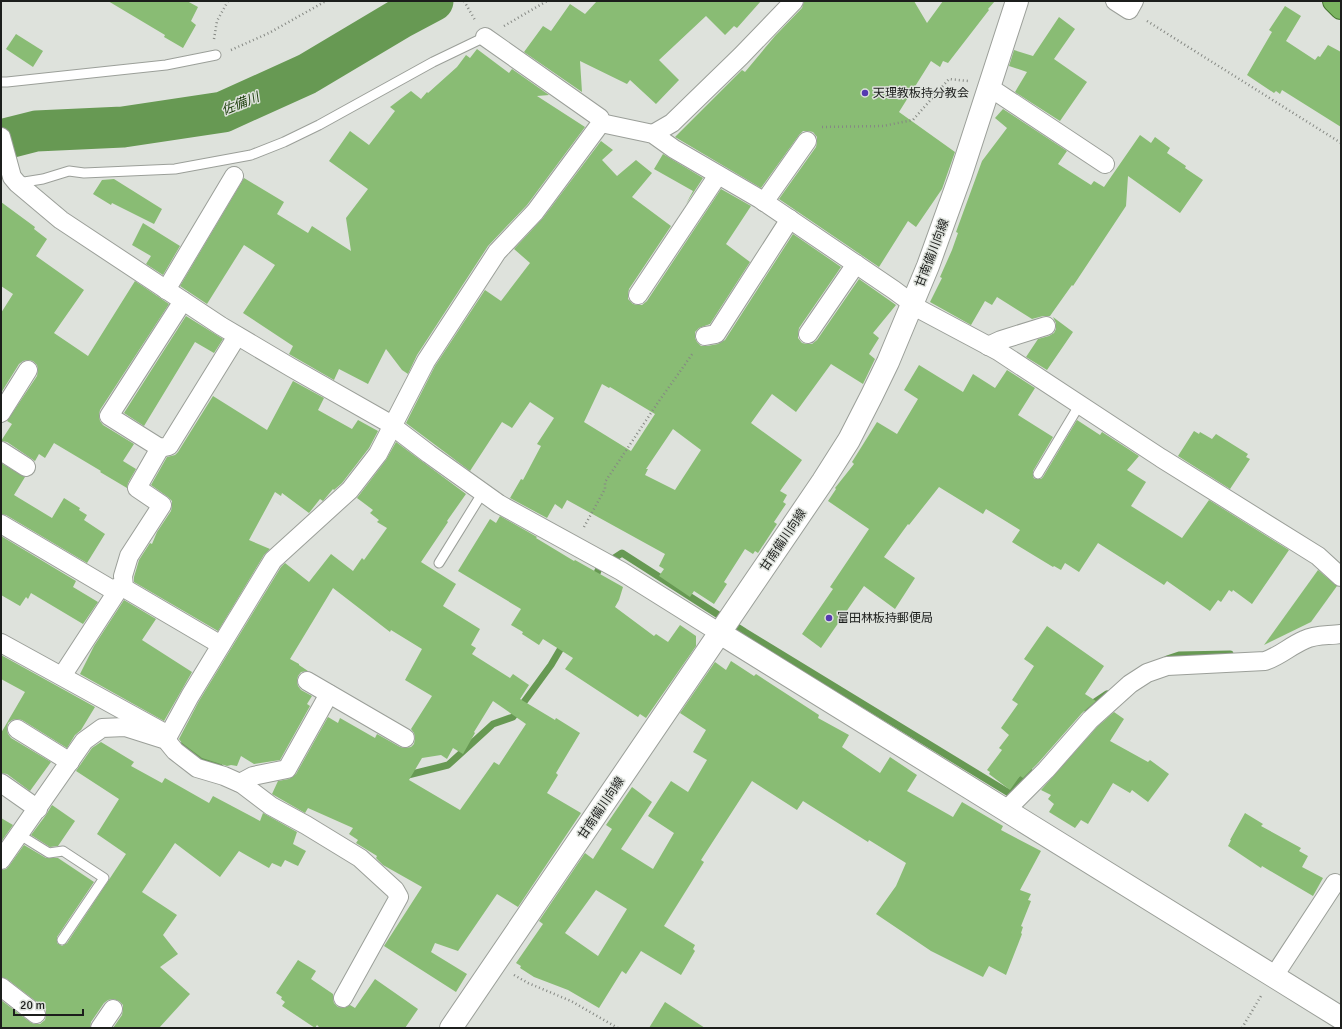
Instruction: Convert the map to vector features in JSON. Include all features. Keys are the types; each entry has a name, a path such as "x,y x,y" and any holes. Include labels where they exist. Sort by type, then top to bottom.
{"highway":[{"path":"1334,1 1341,8"}],"main road":[{"name":"甘南備川向線","path":"451,1028 720,633 849,440 888,362 928,266 1017,1"},
{"path":"720,633 1341,1018"}],"street":[{"path":"652,134 672,123 741,56 794,1"},
{"path":"482,31 600,118 601,123"},
{"path":"989,85 1105,164"},
{"path":"601,123 652,134 674,149 764,202 921,310 988,346 1080,404 1161,458 1318,556 1341,577"},
{"path":"168,737 190,696 273,560 350,490 378,454 426,361 497,252 535,212 601,123"},
{"path":"1,137 10,182 61,220 237,336 392,426 499,504 621,571 720,633"},
{"path":"764,202 807,141"},
{"path":"638,295 718,175"},
{"path":"166,290 234,176"},
{"path":"705,336 716,334 790,219"},
{"path":"808,334 856,264"},
{"path":"183,301 109,416 160,448 169,446 237,336"},
{"path":"988,346 1001,340 1046,326"},
{"path":"1,413 28,370"},
{"path":"62,676 122,587 123,576 129,556 162,505 137,488 160,448"},
{"path":"1,451 26,467"},
{"path":"1,524 111,589 122,587 221,645"},
{"path":"1006,810 1046,770 1090,720 1130,684 1147,673 1167,666 1265,661 1276,657 1303,640 1318,635 1341,634"},
{"path":"1,643 168,737 175,751 197,768 224,776 240,783 271,806 306,825 360,858 395,890 399,897 343,998"},
{"path":"307,682 405,738"},
{"path":"240,783 253,776 287,769 329,694"},
{"path":"1,860 20,835 84,741 102,728 125,728 168,737"},
{"path":"17,729 70,762"},
{"path":"1,783 38,809"},
{"path":"1274,976 1335,883"},
{"path":"1,988 36,1014"},
{"path":"100,1028 113,1009"}],"lane":[{"path":"10,182 43,179 69,171 84,173 175,169 251,155 284,142 319,125 433,62 482,31"},
{"path":"1,82 158,66 216,55"},
{"path":"1038,474 1080,404"},
{"path":"439,563 483,492"},
{"path":"20,835 49,854 64,851 104,878 62,940"}],"path":[{"path":"228,1 217,21 214,41 216,55 234,49 269,33 326,1"},
{"path":"464,1 482,31 547,1"},
{"path":"1126,4 1341,143"},
{"path":"807,141 816,127 883,126 913,120 948,79 989,85"},
{"path":"574,545 605,489 605,482 705,336"},
{"path":"495,964 528,983 571,1001 618,1028"},
{"path":"1242,1028 1274,976"}],"building":[{"path":"108,1 187,1 198,7 191,21 196,25 183,48 164,37 165,35"},
{"path":"597,1 761,1 737,28 734,26 725,35 706,16 659,60 679,80 656,104 630,80 627,84 580,61 582,92 524,52 543,26 551,31 570,4 585,14"},
{"path":"804,1 914,1 927,23 943,1 995,1 948,63 943,61 940,67 931,61 899,112 955,152 942,189 916,227 908,221 879,267 779,199 816,147 817,137 813,132 803,131 799,135 761,188 675,137 742,70 745,72 775,36 802,8"},
{"path":"1285,6 1301,16 1286,41 1315,60 1318,56 1320,57 1328,45 1341,52 1341,127 1282,90 1280,94 1276,91 1274,93 1247,75 1272,32 1269,30"},
{"path":"1059,17 1075,29 1054,59 1087,82 1060,121 1015,92 1027,72 1009,66 1014,50 1033,56"},
{"path":"16,34 43,51 33,67 6,49"},
{"path":"477,49 509,73 512,69 549,95 537,96 585,127 527,205 488,246 417,355 408,374 402,370 386,349 368,384 339,369 334,380 289,354 293,346 243,313 275,265 244,245 207,304 180,286 244,178 284,202 277,214 308,233 312,226 351,251 346,218 368,189 329,161 350,131 369,145 395,111 390,107 411,91 421,99 427,92 428,93 457,67 466,55 470,58"},
{"path":"1003,109 1067,151 1058,164 1091,185 1094,181 1104,187 1140,135 1151,143 1155,137 1170,148 1167,153 1186,166 1185,168 1203,180 1180,213 1128,176 1126,206 1073,286 1072,285 1050,316 1032,319 997,297 992,305 985,301 971,325 930,302 942,278 940,277 952,250 958,233 956,232 982,161 1007,128 995,118"},
{"path":"601,141 613,150 602,160 617,176 636,160 652,173 632,197 671,226 629,289 628,299 633,304 642,305 647,301 721,189 751,206 726,244 750,262 710,324 699,328 695,332 695,338 701,346 718,344 725,340 793,234 841,267 799,328 798,338 802,343 812,344 817,340 859,279 896,305 873,333 879,338 869,354 875,359 863,384 831,364 796,412 772,394 751,423 802,460 780,491 787,495 783,502 786,504 774,522 777,524 758,553 755,551 753,554 745,549 724,582 727,584 714,604 694,591 690,597 659,576 664,569 659,566 665,554 567,500 562,509 555,504 547,518 510,498 521,479 523,480 541,446 537,444 554,418 530,402 512,428 502,422 470,471 406,423 435,366 485,290 501,301 530,263 514,249 543,218","holes":["602,384 609,388 610,387 655,414 631,451 584,422","673,429 701,450 675,490 645,475 648,469 646,469"]},
{"path":"663,154 703,178 686,204 693,191 654,169"},
{"path":"114,179 162,209 154,224 112,203 111,205 93,194 102,180"},
{"path":"1,202 35,227 34,229 47,239 36,256 84,290 54,333 88,356 135,281 169,304 100,410 100,421 103,425 134,444 123,461 136,469 128,483 127,488 54,443 45,458 39,454 35,461 7,442 1,441 12,424 7,421 37,376 38,370 37,365 33,361 23,361 19,364 1,393 1,313 13,294 1,286"},
{"path":"143,223 180,246 163,275 146,264 151,256 132,245"},
{"path":"186,316 223,339 214,353 195,342 144,426 124,413"},
{"path":"1053,317 1073,332 1047,370 1026,357 1038,339 1054,333 1056,323"},
{"path":"919,365 963,392 973,374 995,388 1007,370 1035,388 1018,415 1053,437 1033,471 1033,477 1035,479 1041,479 1043,477 1077,420 1100,435 1102,432 1139,456 1127,470 1146,482 1131,506 1182,538 1209,500 1289,550 1252,604 1233,590 1232,592 1229,590 1221,602 1218,600 1210,611 1167,581 1164,585 1098,543 1079,572 1065,563 1061,570 1054,566 1053,567 1012,542 1020,530 986,509 983,514 939,487 909,525 908,524 884,557 915,578 895,609 864,586 821,648 802,634 833,589 830,587 869,529 828,501 836,489 835,488 854,464 852,462 877,422 897,434 918,399 904,390"},
{"path":"293,381 324,398 318,410 352,429 358,420 378,431 369,448 342,483 334,490 333,489 323,501 320,499 309,513 282,493 281,496 275,492 249,540 270,549 264,555 218,631 134,582 139,560 150,543 152,544 157,532 171,511 172,506 172,501 168,497 151,485 167,457 175,455 178,452 213,396 267,430"},
{"path":"1194,431 1199,434 1200,432 1212,439 1216,434 1248,454 1246,457 1250,459 1230,489 1178,456"},
{"path":"396,442 466,494 421,562 456,584 443,606 480,629 471,645 476,648 472,654 510,678 513,674 529,685 520,699 555,720 556,718 580,733 556,773 558,775 547,793 581,813 518,907 497,894 458,951 435,943 431,952 467,974 456,992 384,946 422,887 383,865 376,858 377,856 356,843 358,840 349,834 353,828 308,808 305,813 272,794 278,781 289,779 296,774 328,717 338,723 340,718 375,738 377,734 400,747 411,747 414,744 415,738 411,729 432,696 405,680 422,649 391,630 390,632 333,588 290,659 308,671 301,672 297,681 301,690 312,696 307,704 310,706 280,760 254,764 241,756 237,766 227,766 202,758 179,739 199,701 281,567 285,563 309,582 331,554 353,571 362,558 364,560 387,528 377,522 379,520 370,513 373,510 357,498 386,460","holes":["493,701 526,724 499,765 494,762 460,810 409,780 422,758 441,755 447,759 453,748 463,754 475,733 474,732"]},
{"path":"1,463 25,477 14,495 52,518 64,498 80,508 79,510 87,515 84,520 105,534 87,563 6,515 1,514"},
{"path":"500,516 537,537 536,538 574,561 575,560 623,587 615,607 654,636 656,634 668,642 680,625 696,636 696,646 646,718 640,714 638,717 565,669 573,658 543,639 539,645 522,634 523,632 511,625 521,609 458,571 490,519 496,523"},
{"path":"1,536 76,581 73,587 98,602 83,624 31,593 28,599 26,597 20,606 1,595"},
{"path":"1318,570 1337,586 1311,622 1264,645"},
{"path":"124,600 156,619 142,640 192,672 164,721 80,674 94,646"},
{"path":"1047,626 1104,666 1085,694 1096,701 1082,713 1023,778 1020,776 1010,790 989,774 990,772 987,770 1002,750 999,748 1009,735 1001,728 1018,704 1012,700 1034,666 1024,659"},
{"path":"1,655 95,707 81,730 75,735 67,748 22,720 12,720 8,723 8,734 11,738 51,762 30,791 7,774 1,773 1,733 25,692 1,679"},
{"path":"731,661 754,676 756,674 819,715 818,718 849,735 842,747 880,773 890,757 917,775 907,791 953,817 962,802 1003,826 1001,830 1041,851 1020,890 1031,894 1028,900 1031,901 1021,926 1023,927 1022,934 1006,975 989,966 983,977 931,951 876,914 896,886 906,863 869,840 868,842 803,801 797,810 752,781 701,860 704,862 664,926 695,945 693,949 695,951 681,975 641,951 626,974 622,971 599,1008 568,990 534,977 520,968 521,966 516,963 543,924 539,921 585,853 593,859 612,829 606,825 632,787 652,802 621,849 653,869 674,833 648,816 671,781 688,792 707,760 693,752 706,730 680,713 715,662 726,670","holes":["596,890 627,909 598,956 565,933"]},
{"path":"1114,712 1124,719 1110,741 1148,762 1150,760 1169,774 1148,802 1132,790 1130,793 1113,783 1088,824 1081,820 1075,828 1049,812 1054,804 1048,799 1051,795 1041,790 1097,727"},
{"path":"101,742 134,762 131,766 162,783 165,778 209,803 213,796 260,821 263,813 297,832 293,844 306,851 298,866 285,860 281,867 272,863 269,868 239,851 220,877 175,843 142,892 177,915 163,935 178,954 160,967 190,994 159,1028 113,1028 122,1015 123,1005 119,1001 113,999 104,1003 91,1022 90,1028 1,1028 1,1000 34,1024 40,1024 45,1020 46,1010 7,979 1,977 1,870 6,869 9,866 24,845 46,858 58,858 94,882 57,937 57,943 62,946 67,943 126,854 97,834 119,799 76,771 92,748"},
{"path":"52,805 75,821 58,846 50,847 31,835"},
{"path":"1245,813 1263,824 1261,826 1301,848 1299,851 1308,856 1302,867 1323,878 1313,896 1262,866 1261,868 1228,846"},
{"path":"1,818 13,825 1,842"},
{"path":"298,960 316,971 311,979 333,994 334,1003 338,1007 344,1008 350,1005 355,1008 375,979 418,1009 405,1028 320,1028 317,1025 315,1028 282,1006 285,1002 281,999 282,997 276,993"},
{"path":"665,1002 705,1028 649,1028"}],"waterway":[{"name":"佐備川","path":"1,140 36,131 123,127 223,112 307,74 401,18 433,1"},
{"path":"594,581 599,568 622,553 745,632 1009,793 1029,771"},
{"path":"404,776 448,765 493,724 513,717 551,665 564,643"},
{"path":"1167,659 1179,655 1230,654"},
{"path":"1086,708 1107,694"},
{"path":"182,746 220,767"}],"place":[{"name":"天理教板持分教会","path":"865,93"},
{"name":"富田林板持郵便局","path":"829,618"}]}
